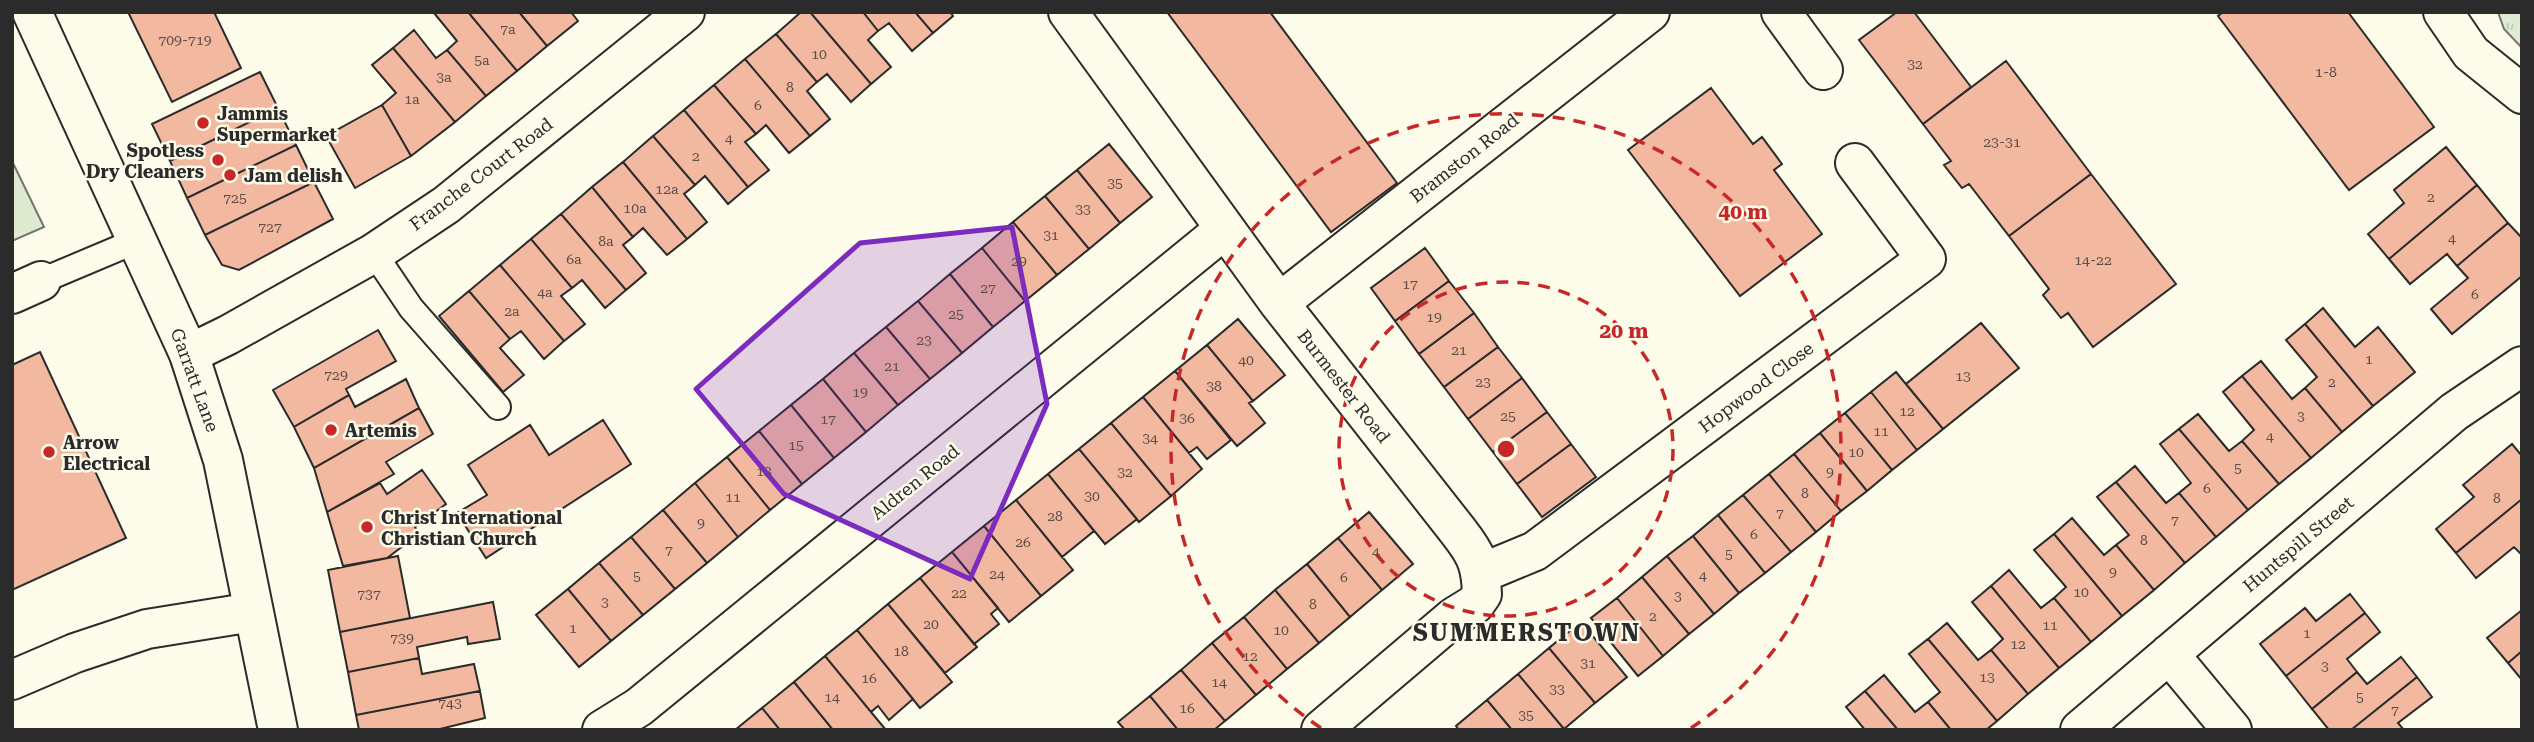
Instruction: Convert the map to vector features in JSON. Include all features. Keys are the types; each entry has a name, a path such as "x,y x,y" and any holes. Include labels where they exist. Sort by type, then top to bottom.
{"street":[{"name":"Garratt Lane","path":"32,12 189,354 223,460 278,730"},
{"name":"Franche Court Road","path":"189,354 228,335 373,253 446,205 685,12"},
{"name":"Burmester Road","path":"1068,12 1279,303 1474,551 1482,573"},
{"name":"Bramston Road","path":"1279,303 1650,12"},
{"path":"1781,12 1823,70"},
{"path":"2443,12 2471,52 2522,94"},
{"name":"Hopwood Close","path":"1482,573 1535,551 1926,259 1855,163"},
{"name":"Aldren Road","path":"602,730 639,707 1225,229"},
{"name":"Huntspill Street","path":"2080,730 2454,412 2522,366"},
{"path":"1321,730 1454,617 1475,604 1482,594 1482,573"},
{"path":"12,680 75,653 147,629 253,612"},
{"path":"2169,654 2232,730"}],"lane":[{"path":"27,287 136,241"},
{"path":"373,253 411,309 498,407"}],"highlighted area":[{"path":"1012,227 1047,404 970,579 784,494 696,389 860,243"}],"green space":[{"path":"2498,12 2522,12 2522,48 2504,29"},
{"path":"12,161 44,227 12,241"}],"building":[{"path":"128,12 214,12 241,68 172,102"},
{"path":"468,12 517,71 486,96 447,50 457,41 434,13"},
{"path":"468,12 519,12 547,46 517,71"},
{"path":"519,12 571,12 578,21 547,46"},
{"path":"801,12 810,12 871,84 851,102 827,74 817,82 776,34"},
{"path":"810,12 863,12 878,31 868,40 891,67 871,84"},
{"path":"863,12 915,12 933,33 912,51 889,23 878,31"},
{"path":"915,12 950,12 953,16 933,33"},
{"path":"1167,12 1270,12 1397,183 1331,232"},
{"path":"1897,12 1914,12 1971,87 1923,124 1859,40"},
{"path":"2223,12 2348,12 2434,127 2349,190 2218,16"},
{"path":"414,30 436,58 447,50 486,96 455,122 393,48"},
{"path":"776,34 817,82 807,91 830,119 810,136 745,59"},
{"path":"393,48 455,122 411,156 382,105 396,93 372,65"},
{"path":"745,59 810,136 789,153 766,125 756,134 714,85"},
{"path":"2006,61 2091,174 2009,236 1969,184 1962,188 1944,165 1951,161 1923,124"},
{"path":"260,72 278,108 170,161 152,124"},
{"path":"714,85 756,134 745,142 769,170 748,187 684,110"},
{"path":"1711,88 1753,144 1762,137 1782,164 1774,170 1822,234 1740,296 1628,150"},
{"path":"382,105 411,156 355,188 326,136"},
{"path":"278,108 296,145 187,198 170,161"},
{"path":"684,110 748,187 728,204 705,176 695,185 653,136"},
{"path":"653,136 695,185 684,194 707,222 687,239 623,162"},
{"path":"1109,144 1152,197 1120,223 1077,170"},
{"path":"296,145 314,182 205,235 187,198"},
{"path":"2446,147 2477,185 2389,259 2368,234 2404,203 2394,190"},
{"path":"623,162 687,239 667,255 643,228 633,237 592,187"},
{"path":"1077,170 1120,223 1089,249 1045,196"},
{"path":"2091,174 2176,284 2093,347 2068,313 2061,318 2043,295 2049,289 2009,236"},
{"path":"314,182 333,219 239,270 222,265 205,235"},
{"path":"2477,185 2508,223 2457,266 2447,254 2410,284 2389,259"},
{"path":"592,187 633,237 623,245 646,273 626,290 561,214"},
{"path":"1045,196 1089,249 1057,275 1013,222"},
{"path":"561,214 626,290 605,308 582,280 572,288 531,239"},
{"path":"1013,222 1057,275 1025,301 982,248"},
{"path":"2508,223 2522,238 2522,276 2452,334 2431,309 2468,278 2457,266"},
{"path":"531,239 572,288 561,296 585,324 564,341 500,265"},
{"path":"982,248 1025,301 993,327 950,274"},
{"path":"1425,248 1449,281 1395,321 1371,288"},
{"path":"500,265 564,341 544,359 521,331 510,339 469,291"},
{"path":"950,274 993,327 962,353 918,301"},
{"path":"1449,281 1474,313 1419,354 1395,321"},
{"path":"469,291 510,339 500,348 524,375 503,392 439,316"},
{"path":"918,301 962,353 930,379 886,327"},
{"path":"2323,308 2355,347 2378,327 2415,372 2373,406 2305,324"},
{"path":"1474,313 1498,347 1444,387 1419,354"},
{"path":"1238,319 1285,375 1253,401 1207,345"},
{"path":"1981,323 2019,368 1943,429 1906,384"},
{"path":"2305,324 2373,406 2342,432 2305,388 2317,377 2286,340"},
{"path":"886,327 930,379 898,405 854,353"},
{"path":"378,330 396,361 346,389 349,395 294,427 273,390"},
{"path":"1207,345 1253,401 1249,403 1265,423 1237,446 1175,371"},
{"path":"1498,347 1522,378 1468,419 1444,387"},
{"name":"Arrow Electrical","path":"40,352 126,538 12,590 12,365"},
{"path":"854,353 898,405 866,432 823,379"},
{"path":"2261,361 2292,399 2305,388 2342,432 2311,458 2242,376"},
{"path":"1175,371 1231,440 1207,459 1197,447 1189,453 1143,397"},
{"path":"1896,372 1943,429 1917,450 1871,392"},
{"path":"2242,376 2311,458 2279,484 2242,441 2254,430 2223,392"},
{"path":"1522,378 1547,412 1493,452 1468,419"},
{"path":"406,379 419,408 314,468 294,427 349,395 355,407"},
{"path":"823,379 866,432 834,458 791,405"},
{"path":"1871,392 1917,450 1892,470 1845,413"},
{"path":"1143,397 1202,469 1171,496 1111,423"},
{"path":"791,405 834,458 802,484 759,431"},
{"path":"419,408 433,434 386,462 394,474 327,512 314,468"},
{"path":"1547,412 1571,444 1517,484 1493,452"},
{"path":"1845,413 1892,470 1867,491 1820,433"},
{"path":"2198,414 2229,451 2242,441 2279,484 2248,510 2179,429"},
{"path":"603,420 631,464 486,558 457,513 487,495 468,465 530,425 549,455"},
{"path":"1111,423 1171,496 1139,522 1079,449"},
{"path":"2179,429 2248,510 2216,537 2179,493 2191,483 2160,444"},
{"path":"759,431 802,484 770,510 727,457"},
{"path":"1820,433 1867,491 1841,511 1794,454"},
{"path":"1571,444 1596,477 1542,517 1517,484"},
{"path":"2512,444 2522,456 2522,499 2456,553 2436,529 2474,497 2463,485"},
{"path":"1079,449 1137,519 1105,544 1048,474"},
{"path":"1794,454 1841,511 1816,532 1769,474"},
{"path":"727,457 770,510 738,537 695,483"},
{"path":"2135,466 2166,503 2179,493 2216,537 2185,563 2116,482"},
{"path":"422,470 446,504 415,527 419,534 387,558 343,566 327,512 380,483 387,494"},
{"path":"1048,474 1094,531 1062,557 1016,500"},
{"path":"1769,474 1816,532 1791,552 1743,495"},
{"path":"2116,482 2185,563 2154,590 2116,545 2129,535 2097,497"},
{"path":"695,483 738,537 707,563 663,510"},
{"path":"1743,495 1791,552 1765,573 1718,515"},
{"path":"2522,499 2522,555 2514,547 2476,578 2456,553"},
{"path":"1016,500 1073,570 1041,596 984,526"},
{"path":"663,510 707,563 675,589 631,537"},
{"path":"1369,512 1413,564 1382,590 1338,538"},
{"path":"1718,515 1765,573 1739,593 1693,536"},
{"path":"2072,518 2104,555 2116,545 2154,590 2122,616 2054,534"},
{"path":"984,526 1041,596 1009,622 952,552"},
{"path":"2054,534 2122,616 2091,642 2054,598 2066,587 2034,550"},
{"path":"1693,536 1739,593 1714,614 1667,556"},
{"path":"631,537 675,589 643,615 599,563"},
{"path":"1338,538 1382,590 1350,617 1307,564"},
{"path":"952,552 998,608 991,614 999,624 974,644 920,578"},
{"path":"398,556 410,618 340,632 328,570"},
{"path":"1667,556 1714,614 1689,634 1642,577"},
{"path":"599,563 643,615 611,641 568,589"},
{"path":"1307,564 1350,617 1319,643 1275,590"},
{"path":"2009,570 2041,608 2054,598 2091,642 2059,668 1991,586"},
{"path":"1642,577 1689,634 1663,656 1617,598"},
{"path":"920,578 977,647 945,673 888,604"},
{"path":"1991,586 2059,668 2028,694 1991,650 2003,639 1972,602"},
{"path":"568,589 611,641 579,667 536,615"},
{"path":"1275,590 1319,643 1287,669 1244,617"},
{"path":"2350,594 2365,613 2286,676 2260,644 2305,608 2316,621"},
{"path":"1617,598 1663,656 1638,676 1591,618"},
{"path":"493,602 500,639 468,644 467,637 417,647 419,658 348,672 340,632"},
{"path":"888,604 952,682 920,708 857,630"},
{"path":"2522,610 2522,651 2508,663 2487,638"},
{"path":"2365,613 2380,632 2347,659 2357,672 2312,709 2286,676"},
{"path":"1244,617 1287,669 1256,695 1212,643"},
{"path":"1581,622 1627,677 1595,703 1549,648"},
{"path":"1947,623 1978,660 1991,650 2028,694 1997,721 1928,639"},
{"path":"857,630 913,699 889,720 878,706 871,712 825,656"},
{"path":"1928,639 1997,721 1986,730 1951,730 1928,702 1940,692 1909,654"},
{"path":"1212,643 1256,695 1225,721 1181,670"},
{"path":"1549,648 1595,703 1564,729 1518,674"},
{"path":"2522,651 2522,680 2508,663"},
{"path":"825,656 886,730 833,730 794,682"},
{"path":"2401,657 2417,677 2351,730 2329,730 2312,709 2357,672 2367,684"},
{"path":"419,658 422,674 474,664 480,691 356,715 348,672"},
{"path":"1181,670 1225,721 1214,730 1178,730 1150,696"},
{"path":"1518,674 1564,730 1512,730 1487,700"},
{"path":"1884,675 1915,712 1928,702 1951,730 1898,730 1865,691"},
{"path":"2417,677 2432,697 2398,723 2404,730 2351,730"},
{"path":"794,682 833,730 780,730 762,708"},
{"path":"480,691 485,718 436,730 359,730 356,715"},
{"path":"1865,691 1898,730 1865,730 1846,707"},
{"path":"1150,696 1178,730 1125,730 1118,722"},
{"path":"1487,700 1512,730 1459,730 1456,726"},
{"path":"762,708 780,730 735,730"}],"place":[{"name":"Jammis Supermarket","path":"203,123"},
{"name":"Spotless Dry Cleaners","path":"218,160"},
{"name":"Jam delish","path":"230,175"},
{"name":"Artemis","path":"331,430"},
{"name":"Arrow Electrical","path":"49,452"},
{"name":"Christ International Christian Church","path":"367,527"}],"district":[{"name":"SUMMERSTOWN","path":"1527,633"}]}
